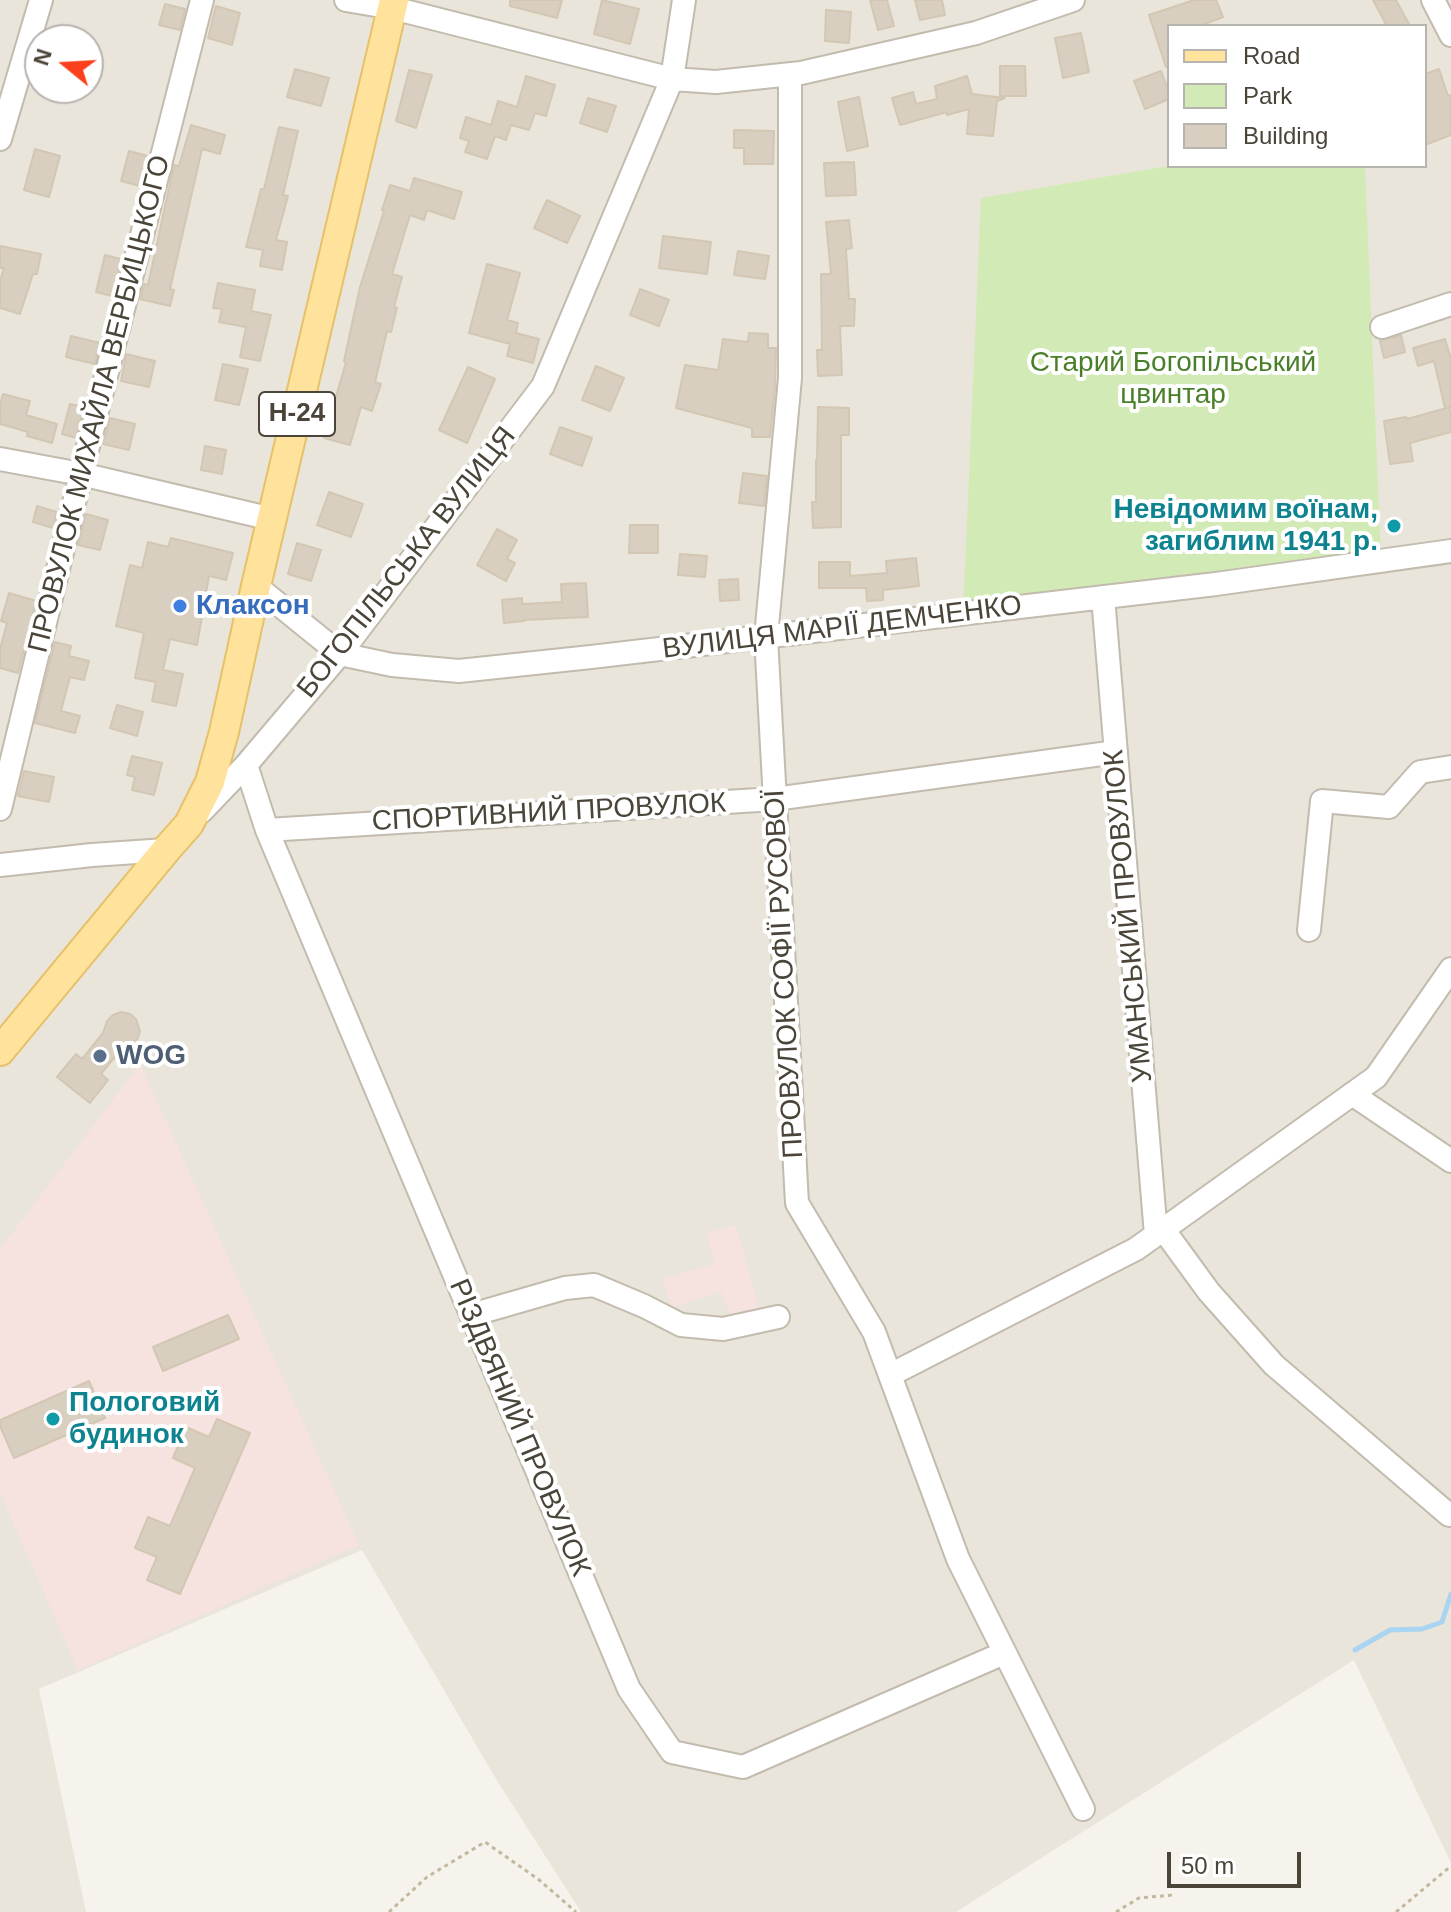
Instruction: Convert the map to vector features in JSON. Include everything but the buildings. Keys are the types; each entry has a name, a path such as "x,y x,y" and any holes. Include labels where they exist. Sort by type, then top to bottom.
{"main road":[{"name":"Н-24","path":"189,824 210,782 224,732 394,4"},
{"name":"БОГОПІЛЬСЬКА ВУЛИЦЯ","path":"0,1051 189,824"}],"street":[{"path":"0,139 41,0"},
{"name":"ПРОВУЛОК МИХАЙЛА ВЕРБИЦЬКОГО","path":"0,809 81,474 202,0"},
{"path":"346,0 394,4 672,79 716,82 790,75 976,33 1073,0"},
{"name":"БОГОПІЛЬСЬКА ВУЛИЦЯ","path":"189,824 246,765 340,654 543,386 672,79 684,0"},
{"path":"1433,0 1451,35"},
{"name":"ПРОВУЛОК СОФІЇ РУСОВОЇ","path":"790,75 790,378 766,637 797,1203 874,1332 958,1559 1083,1809"},
{"path":"1382,327 1451,304"},
{"path":"0,459 81,474 272,519"},
{"name":"ВУЛИЦЯ МАРІЇ ДЕМЧЕНКО","path":"256,586 340,654 392,665 459,671 1232,582 1451,551"},
{"name":"УМАНСЬКИЙ ПРОВУЛОК","path":"1103,597 1160,1232"},
{"name":"СПОРТИВНИЙ ПРОВУЛОК","path":"267,830 775,799 1116,752"},
{"name":"РІЗДВЯНИЙ ПРОВУЛОК","path":"246,765 267,830 629,1689 672,1752 743,1767 1004,1653"},
{"path":"1309,930 1322,801 1389,807 1420,772 1451,767"},
{"path":"0,865 166,850"},
{"path":"890,1375 1136,1249 1376,1077 1451,969"},
{"path":"1352,1094 1451,1161"},
{"path":"1160,1232 1274,1365 1449,1515"},
{"path":"471,1315 565,1288 594,1285 681,1325 723,1329 778,1317"}],"path":[{"path":"389,1912 427,1877 485,1842 538,1879 576,1912"},
{"path":"1396,1912 1451,1866"},
{"path":"1116,1912 1139,1898 1173,1895"}],"shaded area":[{"path":"0,0 1451,0 1451,1863 1354,1660 956,1912 581,1912 496,1779 362,1550 39,1689 86,1912 0,1912"},
{"path":"140,1064 359,1545 78,1670 0,1493 0,1249"},
{"path":"736,1225 760,1312 732,1320 721,1292 671,1307 663,1279 714,1264 707,1233"}],"green space":[{"name":"Старий Богопільський цвинтар","path":"1167,166 1365,168 1381,561 963,614 981,198"}],"waterway":[{"path":"1355,1650 1390,1630 1422,1629 1442,1622 1451,1594"}],"place":[{"name":"Невідомим воїнам, загиблим 1941 р.","path":"1394,526"},
{"name":"Клаксон","path":"180,606"},
{"name":"WOG","path":"100,1056"},
{"name":"Пологовий будинок","path":"53,1419"}]}
